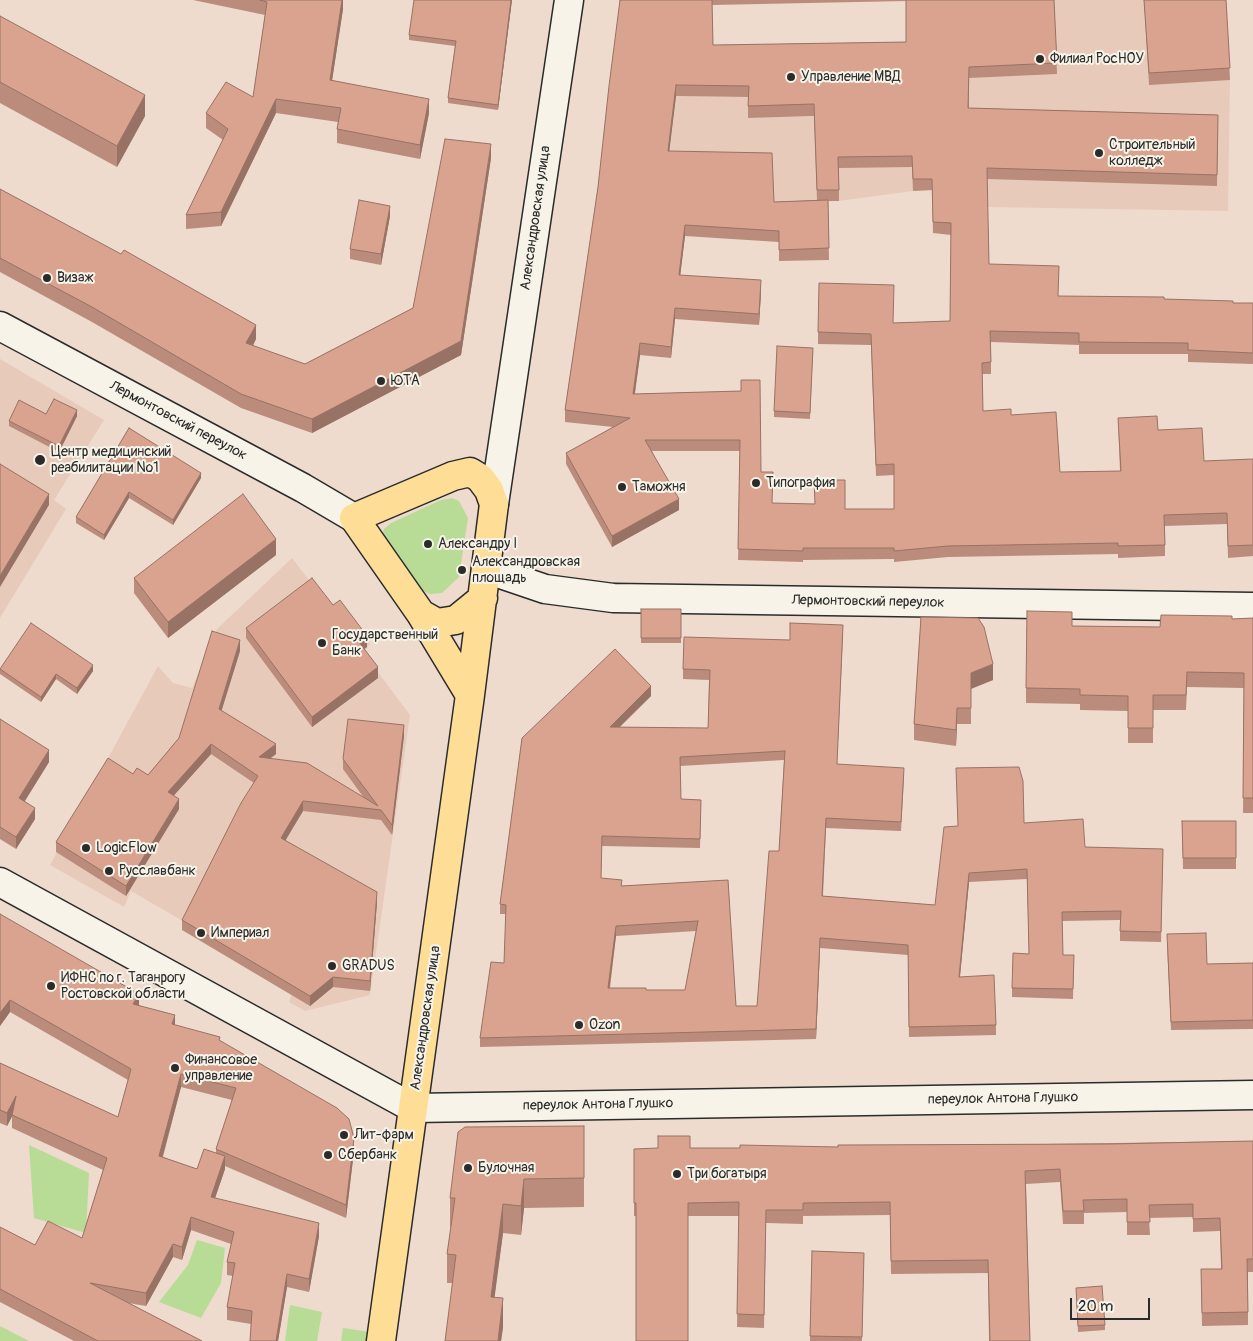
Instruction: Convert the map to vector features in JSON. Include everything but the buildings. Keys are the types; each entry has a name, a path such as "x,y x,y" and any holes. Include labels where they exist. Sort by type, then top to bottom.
{"main road":[{"path":"421,614 438,623 456,620 483,598 494,504 489,490 480,478 470,472 454,476 354,518 421,614 470,696"},
{"name":"Александровская улица","path":"381,1341 483,598"}],"street":[{"name":"Александровская улица","path":"494,504 569,0"},
{"name":"Лермонтовский переулок","path":"0,326 303,488 354,518"},
{"path":"454,476 477,460 504,435"},
{"name":"Лермонтовский переулок","path":"486,569 545,589 613,598 1253,608"},
{"name":"переулок Антона Глушко","path":"0,882 413,1108 1253,1095"}],"shaded area":[{"path":"971,0 1225,0 1230,80 1228,211 988,207 947,190 913,191 839,201 663,206 609,95 749,97 748,118 968,112"},
{"name":"Центр медицинский реабилитации №1","path":"0,359 104,420 54,500 66,509 0,618"},
{"path":"292,558 338,618 345,613 370,644 363,652 410,715 370,995 305,1011 289,1002 295,986 131,891 124,907 50,865 158,666 173,683 192,688 217,629"}],"green space":[{"path":"452,498 459,501 468,518 459,577 442,593 430,594 418,589 382,537 384,529 391,523 441,500"},
{"path":"29,1145 89,1173 86,1233 34,1218"},
{"path":"197,1240 225,1248 221,1283 201,1318 159,1302 188,1265"},
{"path":"290,1305 322,1312 317,1341 285,1341"},
{"path":"0,1326 29,1341 0,1341"},
{"path":"343,1328 370,1332 368,1341 341,1341"}],"place":[{"name":"Филиал РосНОУ","path":"1040,59"},
{"name":"Управление МВД","path":"791,77"},
{"name":"Строительный колледж","path":"1099,153"},
{"name":"Визаж","path":"47,278"},
{"name":"ЮТА","path":"381,381"},
{"name":"Центр медицинский реабилитации №1","path":"40,460"},
{"name":"Типография","path":"756,483"},
{"name":"Таможня","path":"622,487"},
{"name":"Александру I","path":"428,544"},
{"name":"Александровская площадь","path":"462,570"},
{"name":"Государственный Банк","path":"322,643"},
{"name":"LogicFlow","path":"86,848"},
{"name":"Русславбанк","path":"109,871"},
{"name":"Империал","path":"201,933"},
{"name":"GRADUS","path":"332,966"},
{"name":"ИФНС по г. Таганрогу Ростовской области","path":"51,986"},
{"name":"Ozon","path":"579,1025"},
{"name":"Финансовое управление","path":"175,1068"},
{"name":"Лит-фарм","path":"344,1135"},
{"name":"Сбербанк","path":"328,1155"},
{"name":"Булочная","path":"468,1168"},
{"name":"Три богатыря","path":"677,1174"}]}
